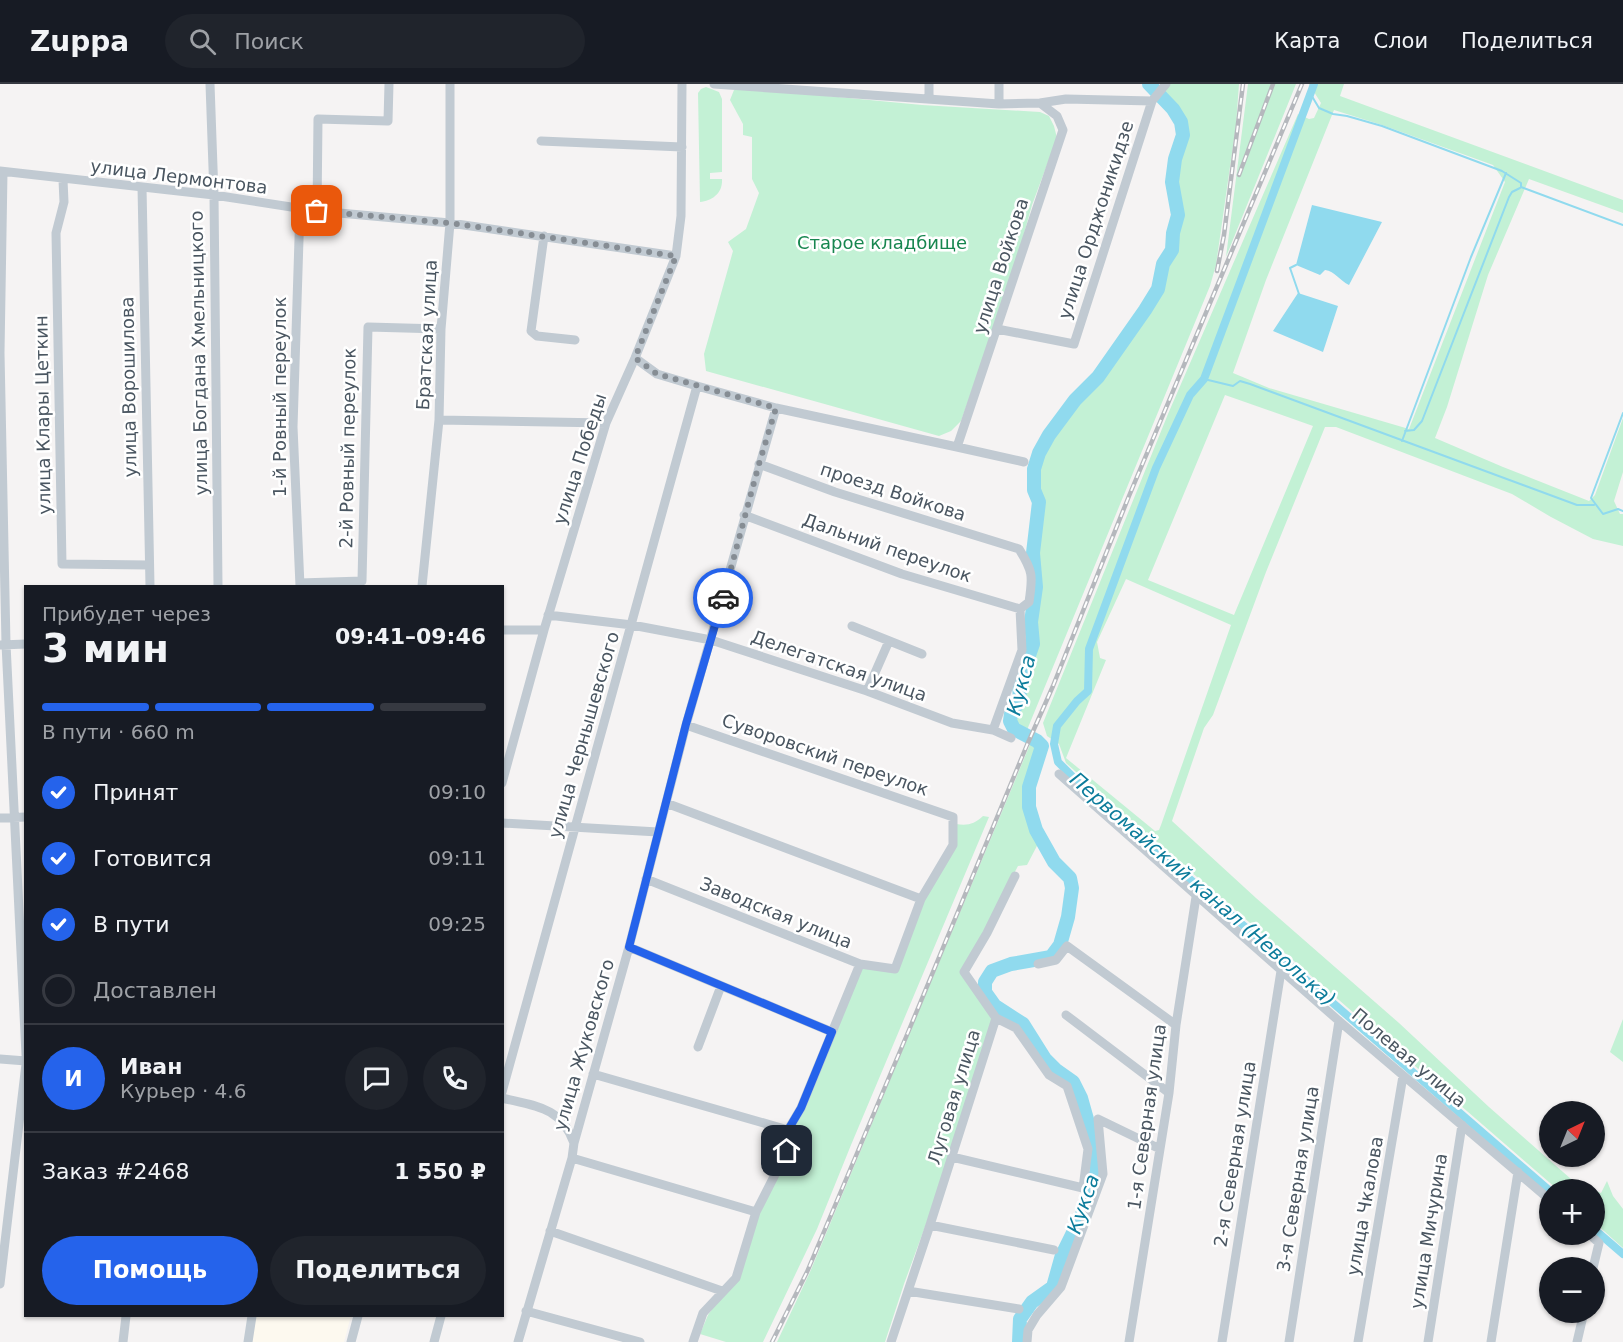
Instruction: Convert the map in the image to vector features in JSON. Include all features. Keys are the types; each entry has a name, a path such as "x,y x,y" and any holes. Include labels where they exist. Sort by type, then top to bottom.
{"street":[{"name":"улица Богдана Хмельницкого","path":"210,84 214,195 218,585"},
{"path":"317,211 318,119 388,121 388,84"},
{"name":"Братская улица","path":"422,585 439,420 441,329 450,223 450,84"},
{"name":"улица Победы","path":"504,776 548,615 606,423 676,256 681,216 682,84"},
{"path":"714,84 999,104 1040,103 1066,99 1152,101 1166,84"},
{"path":"871,84 871,94"},
{"path":"929,84 929,99"},
{"path":"999,84 999,104"},
{"name":"улица Орджоникидзе","path":"998,329 1074,344 1152,101"},
{"name":"улица Войкова","path":"957,447 1063,130 1057,116 1040,103"},
{"path":"541,141 682,147"},
{"name":"улица Лермонтова","path":"1,171 63,180 214,195 317,211 450,223 676,256"},
{"path":"1,171 3,645 24,1019"},
{"name":"улица Клары Цеткин","path":"63,180 64,202 56,233 62,564 149,565"},
{"name":"улица Ворошилова","path":"142,187 150,585"},
{"name":"1-й Ровный переулок","path":"300,208 293,427 300,585"},
{"path":"544,236 531,332 537,336 575,340"},
{"name":"2-й Ровный переулок","path":"300,585 362,581 368,327 441,329"},
{"path":"635,358 657,374 776,408 1024,462"},
{"name":"улица Чернышевского","path":"504,1085 697,386"},
{"name":"улица Жуковского","path":"518,1342 572,1158 574,1143 629,947 686,724 776,408"},
{"path":"439,420 606,423"},
{"name":"проезд Войкова","path":"759,464 835,492 1019,549 1030,567 1032,587 1029,602 1020,609"},
{"name":"Дальний переулок","path":"744,515 902,574 1020,609"},
{"path":"993,730 1022,650 1020,609"},
{"name":"Делегатская улица","path":"548,615 632,625 711,640 867,691 952,723 993,730 1011,738"},
{"path":"852,626 922,654"},
{"path":"504,630 544,630"},
{"path":"867,691 888,641"},
{"path":"3,645 24,644"},
{"name":"Суворовский переулок","path":"686,724 952,817 952,844 921,899"},
{"name":"Полевая улица","path":"1059,774 1339,1022 1539,1190"},
{"path":"666,803 921,899"},
{"path":"0,818 24,817"},
{"path":"504,823 658,832"},
{"name":"Луговая улица","path":"891,1342 996,1018 964,972 987,933 1015,876"},
{"name":"Заводская улица","path":"646,879 860,964 895,969 921,899"},
{"name":"1-я Северная улица","path":"1129,1342 1169,1092 1176,1025 1196,897"},
{"path":"1038,964 1056,960 1067,946 1176,1025"},
{"path":"629,947 832,1032"},
{"path":"693,1342 703,1313 736,1278 756,1212 787,1151 788,1130 801,1108 860,964"},
{"name":"2-я Северная улица","path":"1222,1342 1281,971"},
{"path":"698,1047 721,986"},
{"path":"1066,1015 1169,1092"},
{"path":"952,1157 1083,1188 1088,1149 1067,1086 1049,1075 1016,1028 996,1018"},
{"name":"3-я Северная улица","path":"1289,1342 1339,1022"},
{"path":"0,1059 24,1063"},
{"path":"593,1074 788,1130"},
{"name":"улица Чкалова","path":"1358,1342 1403,1076"},
{"path":"0,1284 24,1080"},
{"path":"504,1099 540,1108 557,1117 568,1127 574,1143"},
{"path":"1027,1342 1028,1330 1037,1315 1061,1287 1103,1174 1098,1119 1160,1149"},
{"name":"улица Мичурина","path":"1428,1342 1462,1125"},
{"path":"572,1158 756,1212"},
{"path":"1491,1342 1518,1172"},
{"path":"930,1226 1054,1250"},
{"path":"550,1232 722,1291"},
{"path":"908,1291 1019,1309"},
{"path":"526,1311 639,1342"},
{"path":"123,1342 126,1317"},
{"path":"248,1342 252,1317"},
{"path":"351,1342 358,1317"},
{"path":"434,1342 441,1317"},
{"path":"1577,1342 1581,1323"}],"shaded area":[{"path":"256,1317 351,1317 344,1342 252,1342"}],"green space":[{"path":"1169,84 1239,84 1236,125 1216,265 1210,286 1027,730 1015,722 1013,716 1022,701 1023,682 1036,645 1033,622 1040,586 1037,576 1036,552 1042,503 1037,489 1036,469 1051,436 1100,379 1148,311 1160,290 1166,265 1174,251 1175,234 1180,215 1174,182 1179,157 1186,145 1188,127 1184,115 1164,95"},
{"path":"1248,84 1296,84 1226,257"},
{"path":"1309,84 1344,84 1340,96 1623,200 1623,213 1529,179 1488,275 1447,407 1435,438 1589,501 1595,495 1623,418 1623,472 1614,501 1620,514 1623,514 1623,546 1593,539 1512,494 1336,427 1325,427 1266,572 1213,715 1204,728 1172,821 1539,1151 1539,1167 1557,1167 1571,1179 1545,1179 1066,763 1059,744 1047,736 1043,723 1168,414 1298,114 1309,119 1314,118 1321,103","holes":["1334,110 1493,165 1505,182 1409,429 1269,388 1233,373 1266,280","1225,395 1313,426 1234,615 1148,580","1126,579 1231,625 1159,830 1155,831 1066,758 1106,660 1100,658 1097,642"]},
{"path":"706,87 719,92 722,99 722,172 710,173 710,179 722,179 722,184 716,195 700,202 698,93"},
{"name":"Старое кладбище","path":"743,88 922,105 1040,112 1049,116 1057,138 1032,205 1012,277 961,421 951,431 939,436 706,371 704,354 733,251 728,242 746,229 759,193 752,179 752,137 743,135 743,124 730,100 734,90"},
{"path":"1031,742 1039,749 1024,798 1029,820 1039,842 1027,865 1018,866 963,970 992,1018 933,1205 885,1342 777,1342 810,1272"},
{"path":"983,816 989,817 817,1229 763,1342 726,1342 700,1334 708,1315 722,1295 736,1283 759,1214 791,1131 861,967 896,972 924,900 953,852 956,824 971,824"},
{"path":"1623,1019 1623,1062 1610,1052"},
{"path":"1607,1181 1613,1196 1623,1209 1623,1248 1605,1232 1605,1185"}],"water":[{"path":"1312,205 1382,222 1349,285 1329,271 1325,270 1320,275 1296,265"},
{"path":"1298,293 1338,306 1323,352 1273,331"}],"waterway":[{"name":"Кукса","path":"1019,1342 1020,1319 1032,1302 1053,1287 1062,1255 1088,1202 1097,1169 1092,1137 1081,1098 1073,1082 1045,1059 1023,1024 995,1006 985,992 985,982 992,971 1011,964 1051,957 1060,945 1068,917 1072,888 1070,878 1054,862 1036,830 1029,807 1029,787 1042,746 1014,729 1010,721 1011,714 1020,700 1019,684 1033,644 1031,622 1036,587 1033,553 1039,502 1034,490 1034,469 1039,453 1049,435 1075,400 1098,377 1145,310 1158,289 1163,264 1172,250 1173,233 1178,215 1172,182 1175,159 1183,135 1181,122 1173,109 1149,84"},
{"name":"Первомайский канал (Неволька)","path":"1314,84 1204,379 1190,395 1156,468 1089,649 1088,691 1057,726 1054,744 1058,762 1080,784 1539,1181"},
{"path":"1310,93 1319,108 1333,114 1382,126 1502,171 1521,183 1521,187 1623,225"},
{"path":"1402,441 1471,257 1506,173"},
{"path":"1405,431 1414,430 1422,421 1509,197 1512,192 1520,188"},
{"path":"1296,265 1290,268 1299,294"},
{"path":"1204,379 1233,386 1240,381 1250,384 1577,505 1594,505"},
{"path":"1623,413 1591,498 1603,514 1618,509 1623,511"},
{"name":"Первомайский канал (Неволька)","path":"1605,1238 1623,1254"}],"railway":[{"path":"1217,271 1224,235 1243,84"},
{"path":"1239,175 1273,84"},
{"path":"772,1342 807,1272 909,1030 1302,84"}],"way so far":[{"path":"317,211 450,223 676,256 635,358 657,374 776,408 723,598"}],"route":[{"path":"723,598 686,724 629,947 832,1032 801,1108 788,1130 787,1151"}]}
